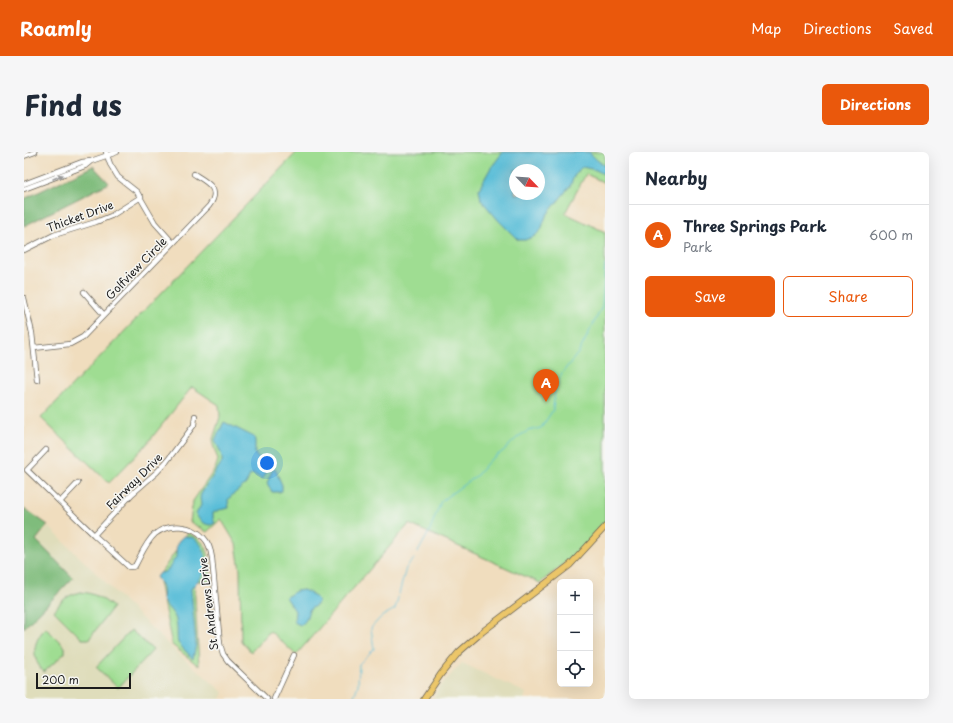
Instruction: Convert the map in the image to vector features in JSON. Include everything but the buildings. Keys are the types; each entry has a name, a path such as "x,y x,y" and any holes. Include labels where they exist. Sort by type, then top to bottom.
{"main road":[{"path":"424,699 441,674 459,652 482,632 570,565 605,528"}],"street":[{"path":"24,156 35,152"},
{"path":"24,189 85,166 91,161 106,154 117,152"},
{"path":"106,154 118,177 141,197 155,223 173,243"},
{"path":"24,184 82,162 91,161"},
{"name":"Golfview Circle","path":"34,348 75,343 83,337 209,206 213,199 214,191 212,187 194,174"},
{"name":"Thicket Drive","path":"24,250 54,235 91,224 111,216 141,197"},
{"path":"84,292 104,315"},
{"path":"24,298 30,322 37,380"},
{"name":"Fairway Drive","path":"94,535 132,494 167,461 194,425 195,416"},
{"name":"St Andrews Drive","path":"46,450 26,470 129,567 135,566 148,542 155,534 165,528 176,526 186,527 196,531 204,538 210,547 212,558 222,654 267,699"},
{"path":"60,502 78,483"},
{"path":"274,699 294,655"}],"shaded area":[{"path":"49,527 172,648 224,693 221,699 24,699 24,554"},
{"path":"462,663 526,693 524,699 433,699 438,688"}],"green space":[{"path":"297,152 605,152 605,183 586,174 565,213 605,232 605,522 581,550 540,583 409,524 296,655 270,631 251,652 241,641 240,570 236,544 221,519 207,532 190,522 193,501 215,469 218,460 212,442 220,417 219,405 192,387 146,445 109,483 41,418"},
{"path":"93,166 109,183 24,226 24,199"},
{"path":"24,508 48,525 36,540 73,578 24,628"},
{"path":"188,533 204,544 208,553 210,564 211,581 194,581 199,666 172,645 158,577"},
{"path":"80,592 98,596 113,607 89,639 82,639 54,611 65,599"},
{"path":"46,628 65,647 65,653 44,672 37,661 35,650 41,633"},
{"path":"131,630 153,650 118,688 96,667"}],"water":[{"path":"503,152 589,152 605,166 605,175 596,170 582,167 575,174 570,186 546,216 541,230 535,236 525,240 518,240 499,221 481,200 479,189 490,169"},
{"path":"224,422 254,437 255,455 270,466 262,479 254,474 250,475 246,484 228,500 229,508 213,513 215,523 209,525 200,520 196,514 201,505 201,494 222,462 221,454 215,440"},
{"path":"275,469 282,485 282,491 279,492 272,492 267,483 272,471"},
{"path":"184,536 194,538 198,541 203,548 206,557 205,572 191,589 196,644 193,659 178,643 176,618 162,600 162,587 156,577 159,573 165,572 169,568 176,557 177,543"},
{"path":"303,590 314,596 318,602 310,609 306,620 300,625 294,622 295,611 286,597 296,591"}],"waterway":[{"path":"418,552 429,532 441,501 477,475 490,460 502,452 519,436 528,431 541,428 553,410 555,390 562,373 579,352 602,307 605,265"},
{"path":"353,699 358,685 359,664 374,649 371,628 381,617 395,609 406,568 414,559"}],"place":[{"name":"Three Springs Park","path":"546,402"}]}
